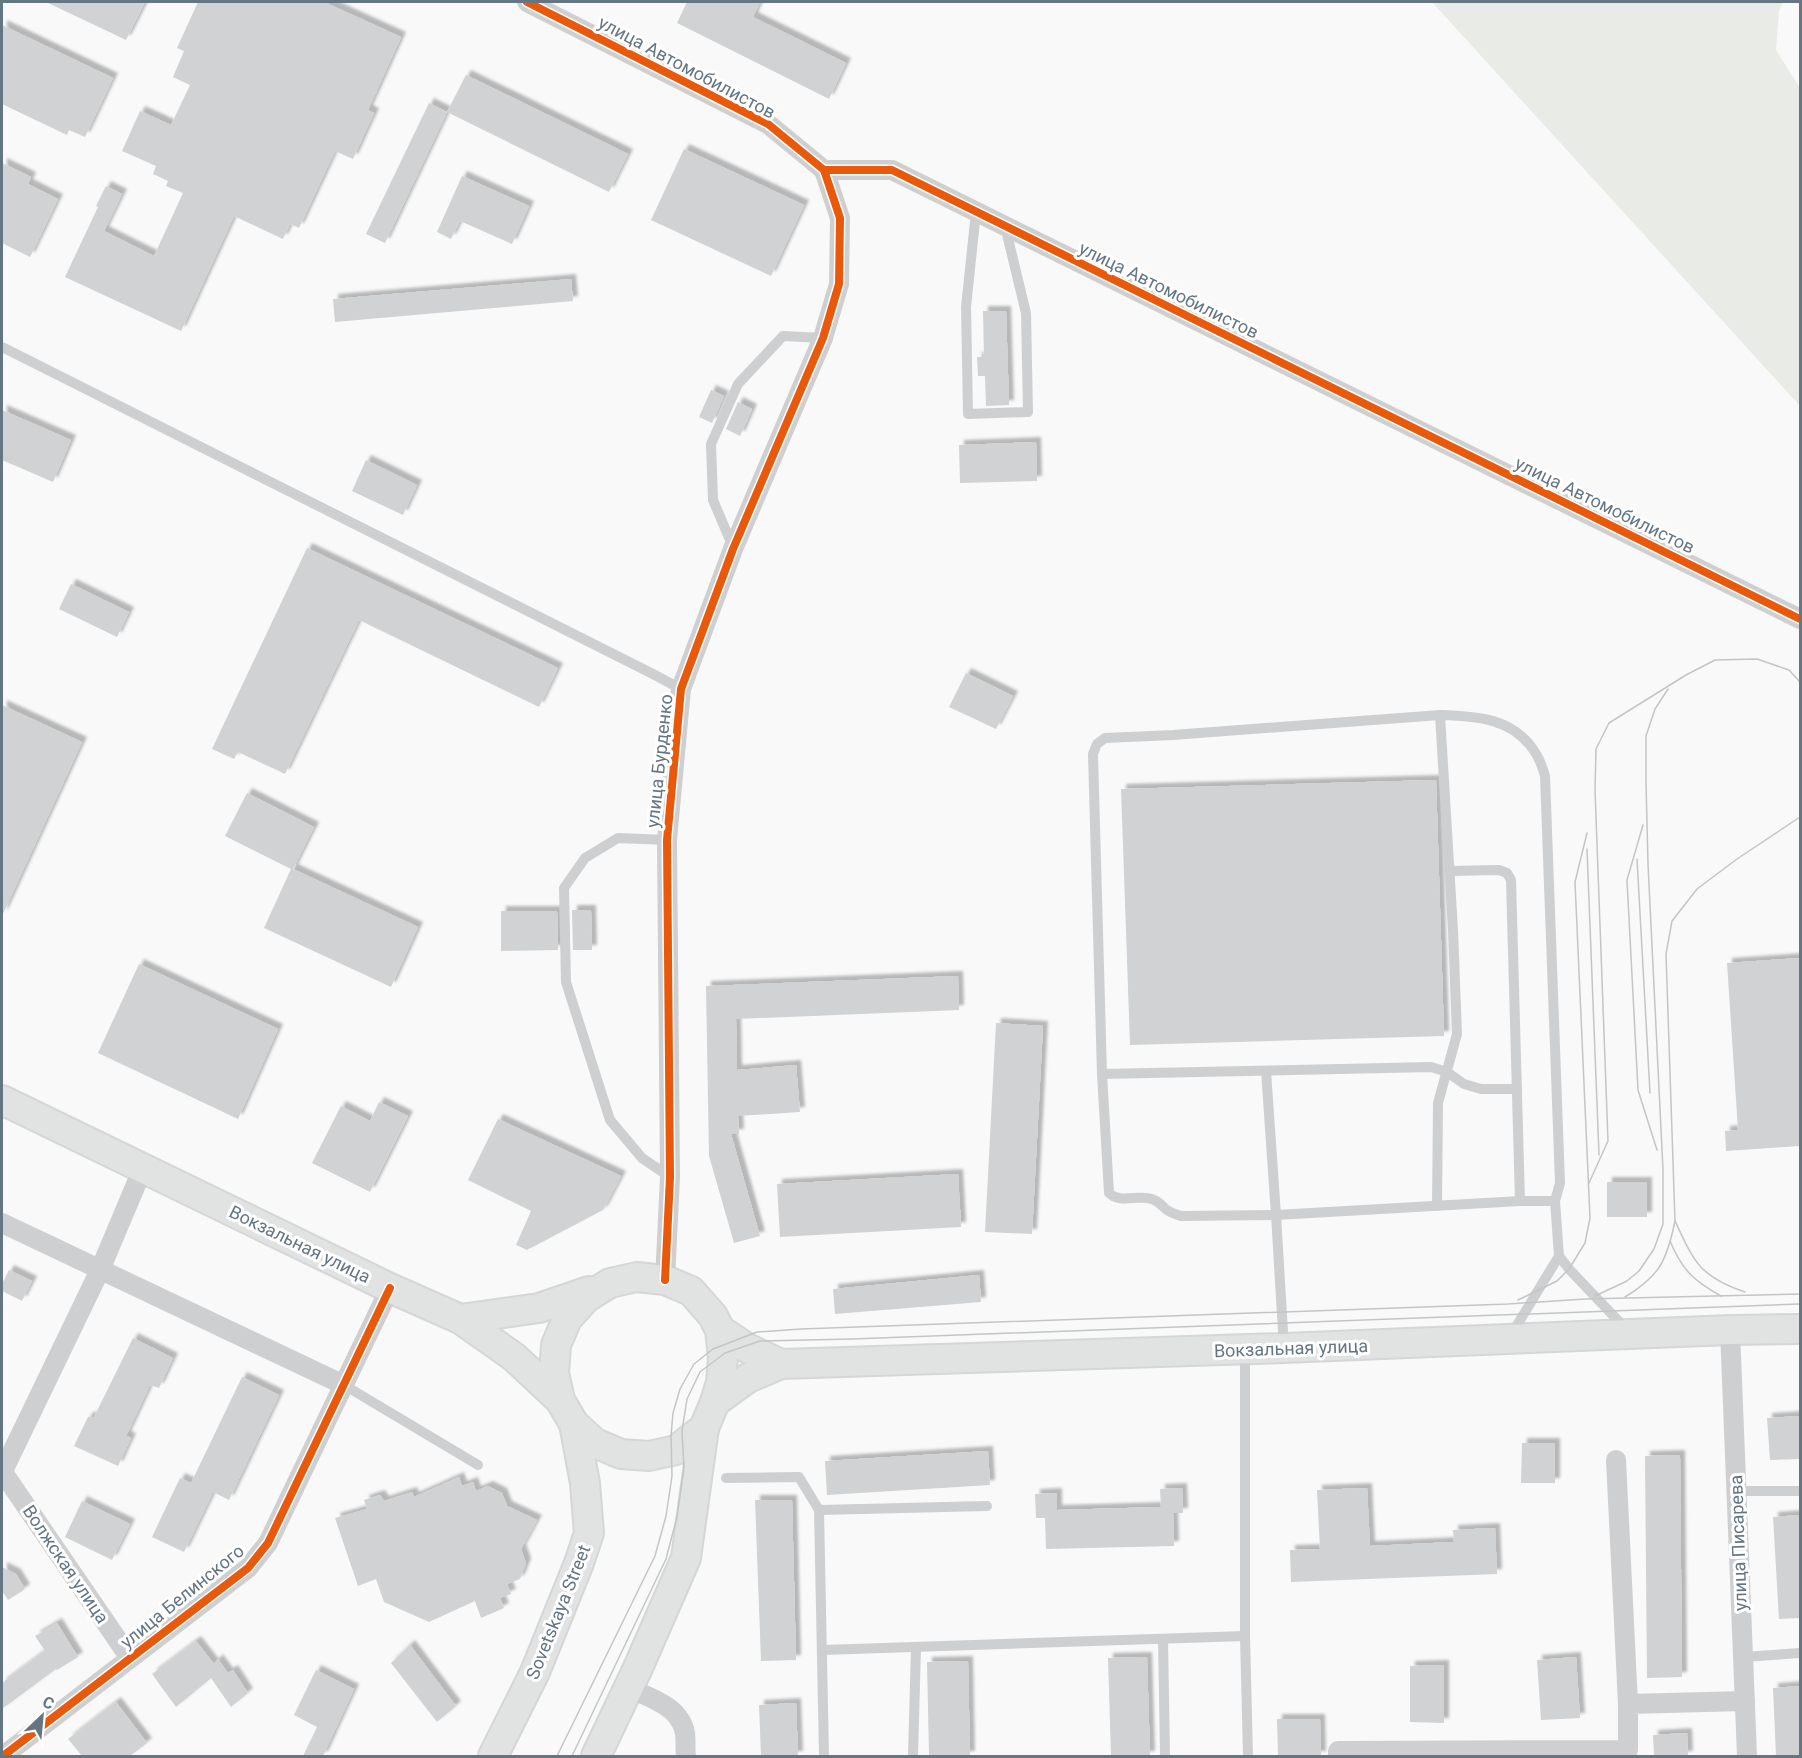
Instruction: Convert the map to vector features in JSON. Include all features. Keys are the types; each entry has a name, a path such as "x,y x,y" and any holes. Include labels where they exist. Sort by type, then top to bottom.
{"main road":[{"name":"Вокзальная улица","path":"2,1100 390,1288 460,1319"},
{"name":"Sovetskaya Street","path":"560,1400 554,1373 556,1345 567,1319 585,1298 610,1283 637,1277 665,1280 691,1291 713,1316 720,1330 723,1357 721,1382 704,1428 686,1558 629,1688 596,1756"},
{"path":"460,1319 539,1308 610,1283"},
{"name":"Sovetskaya Street","path":"460,1319 514,1357 560,1400 574,1424 595,1443 621,1454 649,1456 676,1450 704,1428"},
{"name":"Вокзальная улица","path":"715,1402 748,1378 781,1364 1245,1350 1800,1329"},
{"name":"Вокзальная улица","path":"720,1330 747,1348 781,1364"},
{"name":"Sovetskaya Street","path":"493,1756 535,1672 589,1533 585,1484 574,1424"}],"street":[{"name":"улица Автомобилистов","path":"527,2 768,124 824,170 892,170 1800,619"},
{"name":"улица Бурденко","path":"665,1280 670,1177 667,840 681,689 733,549 823,338 839,284 840,218 824,170"},
{"path":"2,1471 100,1270 143,1168"},
{"path":"2,1223 344,1385"},
{"name":"улица Белинского","path":"3,1756 248,1568 268,1543 390,1288"},
{"name":"улица Писарева","path":"1730,1330 1747,1756"},
{"path":"1338,1756 1338,1751 1628,1753 1628,1704 1616,1460"},
{"name":"Волжская улица","path":"2,1471 130,1658"},
{"path":"629,1688 665,1705 678,1716 685,1731 686,1756"},
{"path":"1628,1704 1744,1701"}],"lane":[{"path":"976,212 966,307 969,414 1028,412 1026,313 1005,226"},
{"path":"733,549 714,500 711,444 738,384 783,336 823,338"},
{"name":"улица Бурденко","path":"2,347 681,689"},
{"path":"1437,1206 1438,1104 1457,1034 1440,715"},
{"path":"1556,1201 1276,1215 1180,1216 1169,1212 1160,1202 1148,1198 1114,1197 1109,1193 1102,1074 1093,754 1097,744 1105,738 1440,715 1476,716 1503,724 1521,735 1536,754 1545,776 1560,1183 1556,1201 1559,1256 1631,1334"},
{"path":"667,840 618,838 585,858 564,888 566,982 610,1120 642,1158 670,1177"},
{"path":"1449,871 1499,870 1507,873 1511,880 1520,1201"},
{"path":"1102,1074 1431,1067 1447,1072 1464,1084 1481,1089 1517,1089"},
{"path":"1266,1071 1284,1348"},
{"path":"1508,1339 1559,1256"},
{"path":"1245,1350 1245,1636 1248,1756"},
{"path":"344,1385 478,1465"},
{"path":"726,1478 799,1477 819,1510 824,1756"},
{"path":"1736,1491 1800,1491"},
{"path":"819,1510 987,1506"},
{"path":"823,1650 1245,1636"},
{"path":"1163,1639 1165,1756"},
{"path":"913,1756 916,1647"},
{"path":"1743,1657 1800,1653"}],"shaded area":[{"path":"1432,2 1783,2 1779,11 1776,50 1800,88 1800,406"}],"building":[{"path":"46,2 145,2 126,40"},
{"path":"198,2 324,2 401,37 368,110 374,113 353,159 335,151 299,228 290,224 283,239 234,216 181,331 65,277 106,186 122,194 104,231 154,256 183,193 166,186 168,181 153,174 156,166 122,151 140,111 171,125 190,85 173,77 184,51 177,48"},
{"path":"687,2 760,2 753,17 846,63 829,99 677,23"},
{"path":"2,25 113,78 85,137 69,130 67,135 2,104"},
{"path":"466,75 628,154 609,192 447,112"},
{"path":"429,103 447,112 385,243 366,234"},
{"path":"684,149 804,205 771,276 651,220"},
{"path":"2,163 31,177 28,184 58,199 30,257 2,243"},
{"path":"462,176 529,206 512,244 460,221 451,239 437,232"},
{"path":"571,279 573,301 335,322 333,299"},
{"path":"983,311 1006,311 1009,405 986,406 985,376 978,376 977,357 984,357"},
{"path":"711,390 724,396 712,423 699,417"},
{"path":"738,402 752,409 740,436 726,429"},
{"path":"2,410 71,440 53,482 2,460"},
{"path":"1036,442 1037,481 960,483 959,445"},
{"path":"366,460 417,485 403,515 352,491"},
{"path":"307,548 558,668 539,707 359,620 285,774 238,752 234,759 212,749"},
{"path":"71,584 129,612 117,637 59,609"},
{"path":"966,673 1013,696 996,729 949,707"},
{"path":"2,705 82,742 2,916"},
{"path":"1436,780 1444,1036 1130,1045 1121,789"},
{"path":"247,793 314,827 293,869 418,927 391,987 264,928 291,869 225,836"},
{"path":"572,910 591,910 592,950 573,950"},
{"path":"501,911 557,911 558,950 501,951"},
{"path":"1800,958 1800,1146 1726,1151 1725,1131 1738,1130 1727,963"},
{"path":"139,964 278,1029 238,1119 98,1053"},
{"path":"958,976 959,1010 736,1019 737,1070 796,1065 800,1112 738,1116 739,1134 731,1134 760,1236 734,1243 709,1156 706,986"},
{"path":"996,1023 1043,1026 1032,1234 985,1232"},
{"path":"379,1102 408,1116 370,1192 312,1163 341,1106 370,1121"},
{"path":"498,1119 621,1176 603,1210 527,1250 516,1245 531,1211 468,1180"},
{"path":"958,1174 961,1227 780,1237 777,1184"},
{"path":"1607,1182 1647,1182 1647,1217 1607,1217"},
{"path":"9,1270 32,1281 22,1301 2,1291 2,1284"},
{"path":"979,1275 981,1302 835,1314 833,1289"},
{"path":"133,1338 173,1358 159,1388 150,1385 126,1436 131,1438 118,1466 74,1446 88,1417 94,1417"},
{"path":"242,1377 279,1395 229,1500 213,1492 184,1552 152,1537 180,1478 191,1483"},
{"path":"1800,1416 1800,1459 1770,1460 1767,1418"},
{"path":"1522,1443 1555,1443 1555,1483 1521,1483"},
{"path":"988,1451 990,1485 827,1495 825,1461"},
{"path":"1680,1455 1682,1677 1647,1678 1645,1456"},
{"path":"459,1477 462,1486 473,1482 476,1491 488,1486 502,1493 507,1506 537,1520 521,1549 526,1563 520,1579 507,1584 511,1594 500,1598 504,1608 481,1618 475,1601 429,1622 384,1602 376,1579 358,1586 335,1518 367,1509 364,1500 380,1495 384,1501 412,1492 414,1497"},
{"path":"1182,1488 1183,1513 1173,1513 1174,1546 1046,1549 1045,1518 1036,1518 1035,1494 1057,1493 1057,1510 1161,1507 1160,1489"},
{"path":"1367,1488 1370,1546 1454,1542 1453,1530 1495,1528 1497,1574 1291,1582 1290,1550 1320,1549 1317,1490"},
{"path":"755,1500 792,1500 796,1660 761,1661"},
{"path":"82,1501 130,1524 112,1560 65,1537"},
{"path":"1800,1515 1800,1618 1779,1619 1773,1517"},
{"path":"2,1567 16,1574 25,1589 8,1600 2,1591"},
{"path":"57,1623 78,1657 56,1669 2,1709 2,1683 45,1651 35,1636"},
{"path":"196,1641 214,1664 218,1659 228,1673 233,1670 248,1693 231,1707 211,1678 176,1707 152,1674"},
{"path":"410,1645 456,1706 437,1722 391,1663"},
{"path":"1147,1657 1150,1756 1111,1756 1108,1658"},
{"path":"1576,1657 1580,1718 1541,1720 1537,1660"},
{"path":"968,1661 970,1756 929,1756 927,1662"},
{"path":"1444,1665 1444,1723 1410,1722 1410,1666"},
{"path":"316,1670 354,1689 323,1756 303,1756 317,1727 294,1715"},
{"path":"1800,1686 1800,1756 1776,1756 1773,1688"},
{"path":"116,1702 147,1743 130,1756 82,1756 68,1739"},
{"path":"796,1703 798,1756 761,1756 759,1705"},
{"path":"1277,1719 1320,1719 1321,1756 1278,1756"},
{"path":"1687,1733 1688,1756 1654,1756 1653,1735"}],"tram line":[{"path":"1589,1183 1608,1141 1595,790 1596,749 1609,723 1686,675 1715,660 1757,659 1789,670 1800,682"},
{"path":"1595,1296 1627,1281 1639,1271 1654,1249 1663,1224 1663,1170 1648,864 1646,736 1655,709 1668,689"},
{"path":"1625,1297 1646,1282 1660,1266 1669,1246 1675,1221 1666,954 1672,921 1697,889 1800,817"},
{"path":"1643,825 1627,880 1638,1090 1657,1150"},
{"path":"1518,1300 1557,1281 1569,1269 1585,1243 1590,1218 1575,882 1587,833"},
{"path":"1587,849 1599,1155"},
{"path":"1637,859 1650,1093"},
{"path":"1675,1221 1700,1266 1718,1280 1745,1292"},
{"path":"1670,1241 1679,1260 1690,1274 1721,1296"},
{"path":"557,1756 655,1556 666,1516 672,1476 673,1413 680,1389 694,1364 713,1349 757,1332 1508,1304 1585,1299 1800,1294"},
{"path":"572,1756 666,1559 677,1517 684,1468 682,1431 687,1399 700,1372 725,1353 760,1341 1800,1304"}],"cycle path":[{"path":"527,2 768,124 824,170 892,170 1800,619"},
{"path":"665,1280 670,1177 667,840 681,689 733,549 823,338 839,284 840,218 824,170"},
{"path":"3,1756 248,1568 268,1543 390,1288"}]}
